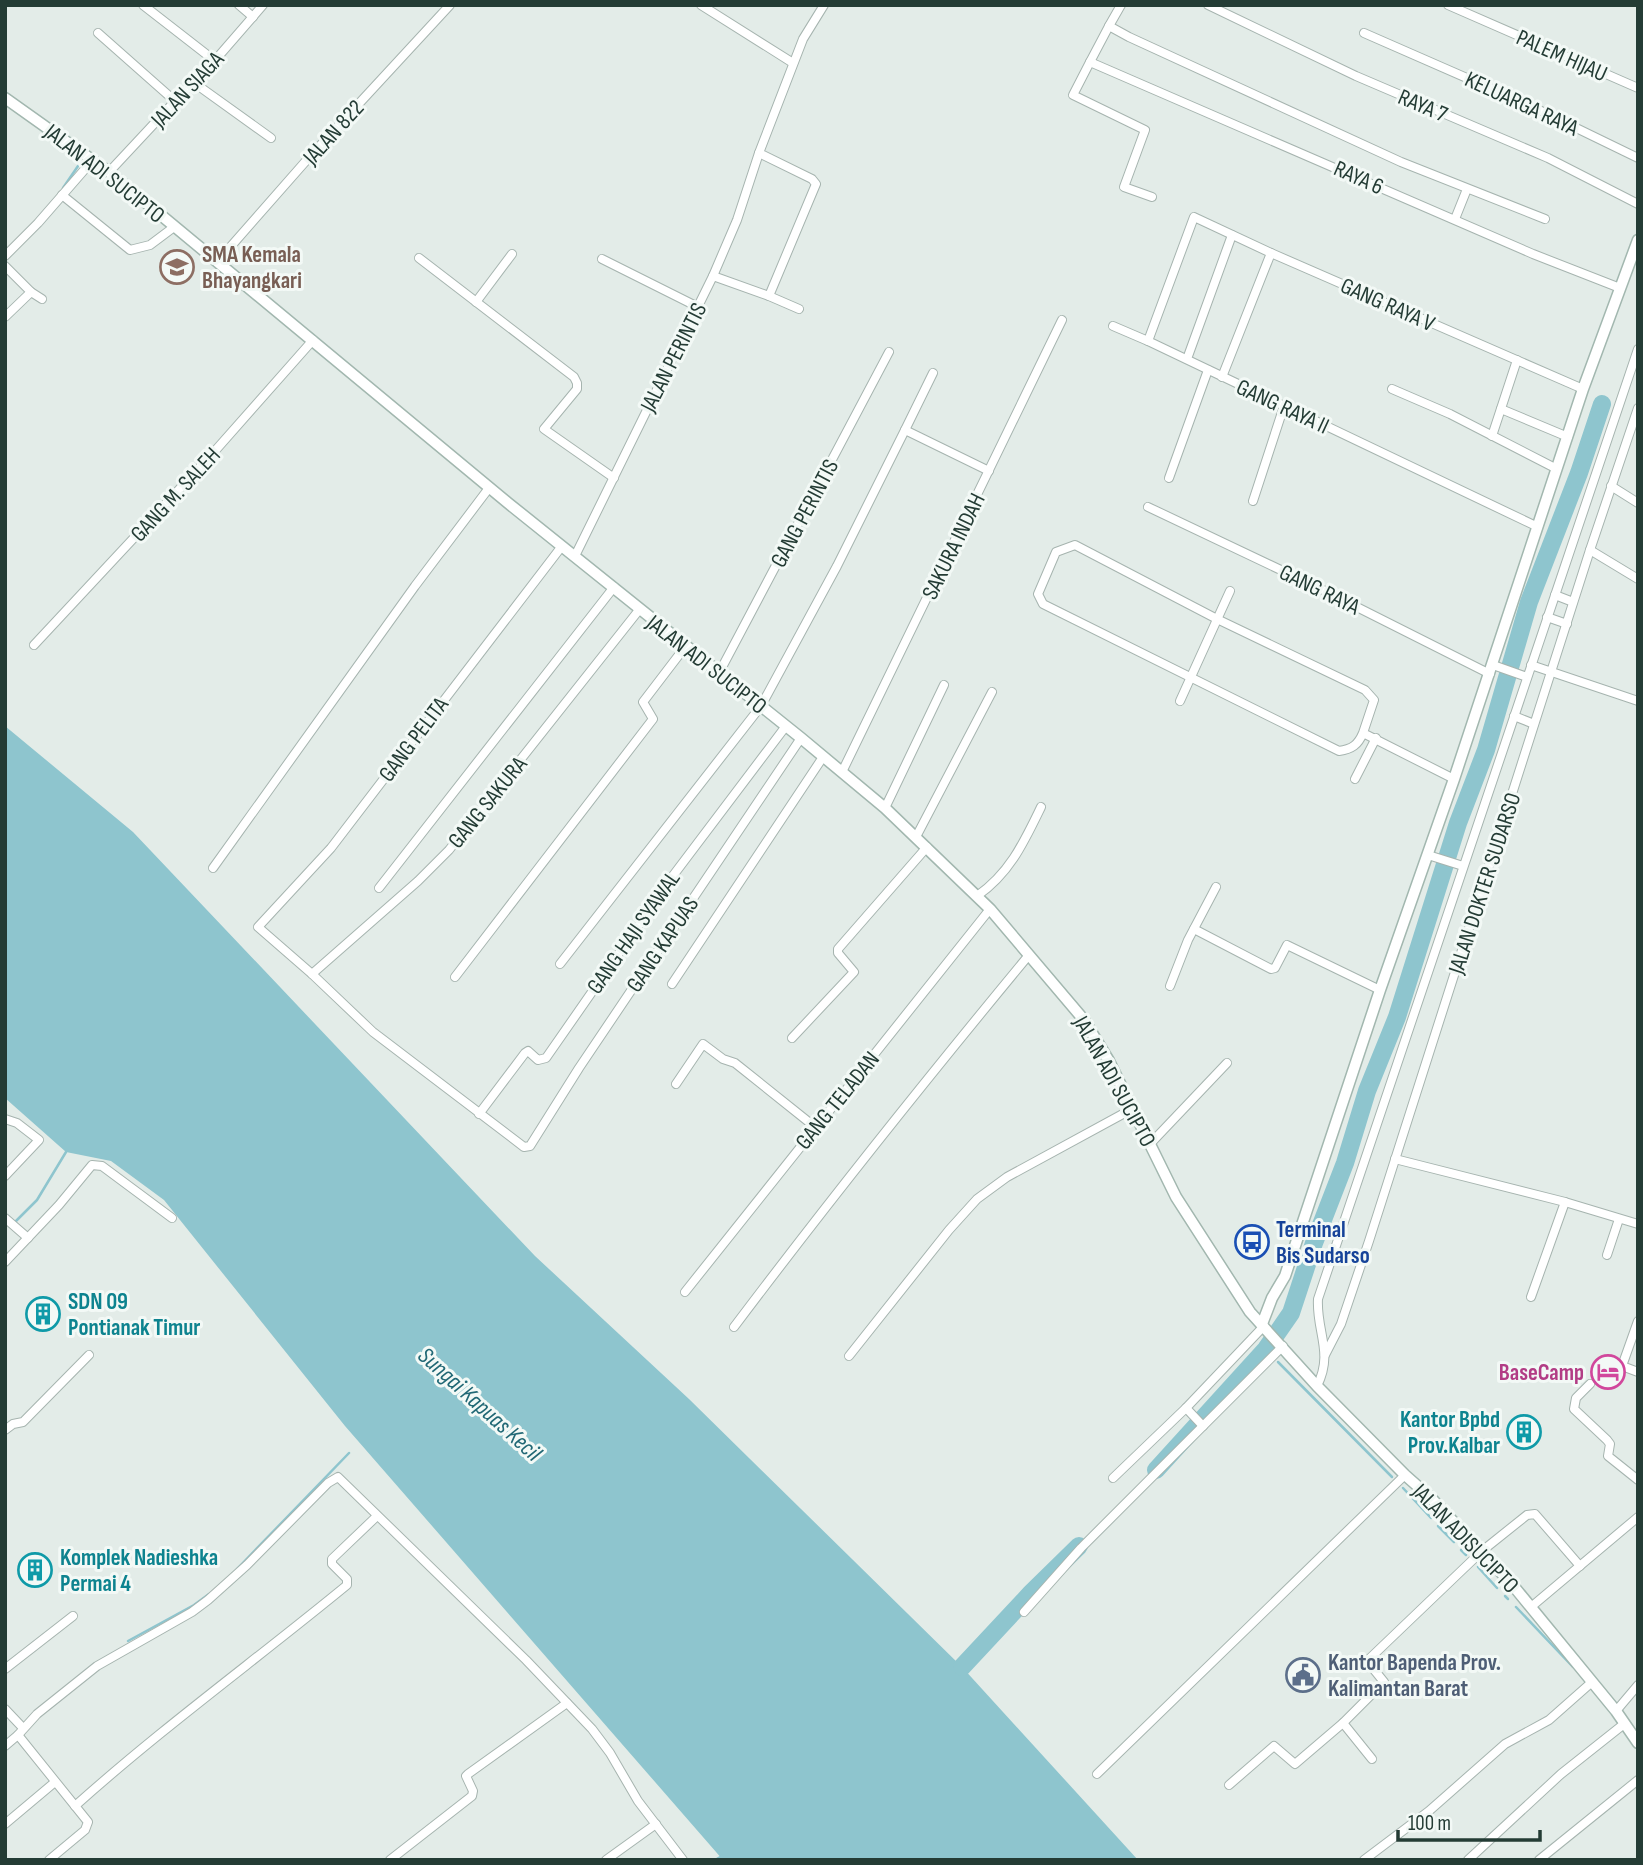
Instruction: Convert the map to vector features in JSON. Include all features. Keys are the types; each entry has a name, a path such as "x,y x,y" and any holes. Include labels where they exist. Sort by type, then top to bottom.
{"main road":[{"name":"JALAN ADI SUCIPTO","path":"5,98 109,172 489,488 801,738 927,847 990,909 1084,1020 1109,1061 1177,1197 1250,1312 1282,1346"},
{"path":"1263,1325 1272,1298 1280,1287 1289,1264 1380,990 1495,669 1583,389 1638,240"},
{"path":"1250,1312 1272,1298"},
{"name":"JALAN ADISUCIPTO","path":"1282,1346 1317,1386 1482,1551 1616,1711 1638,1743"}],"street":[{"path":"143,5 215,61"},
{"path":"239,5 253,17"},
{"name":"JALAN SIAGA","path":"109,172 215,61 263,5"},
{"name":"JALAN 822","path":"218,261 450,5"},
{"path":"701,5 793,64"},
{"name":"JALAN PERINTIS","path":"575,556 713,276 737,220 803,39 824,5"},
{"path":"1121,5 1094,63 1073,94 1145,130 1124,187 1152,197"},
{"name":"RAYA 7","path":"1208,5 1356,76 1548,158 1638,204"},
{"name":"PALEM HIJAU","path":"1448,5 1638,88"},
{"name":"RAYA 6","path":"1109,26 1326,129 1545,219"},
{"path":"98,33 176,102"},
{"name":"KELUARGA RAYA","path":"1364,33 1533,107 1638,158"},
{"name":"RAYA 6","path":"1094,63 1533,254 1620,288"},
{"path":"193,82 271,138"},
{"path":"760,153 812,179 816,184 769,296"},
{"path":"7,250 92,161"},
{"path":"1455,219 1467,189"},
{"path":"62,195 130,250 142,249 174,227"},
{"name":"GANG RAYA V","path":"1148,341 1195,217 1271,253 1583,389"},
{"path":"1186,359 1232,235"},
{"path":"1222,377 1271,253"},
{"path":"476,302 512,254"},
{"path":"419,258 574,377 577,389 544,429 614,478"},
{"path":"602,259 698,307"},
{"path":"5,266 42,299"},
{"path":"713,276 799,310"},
{"path":"5,317 32,292"},
{"name":"SAKURA INDAH","path":"842,772 1062,320"},
{"name":"GANG RAYA II","path":"1114,326 1538,527"},
{"name":"GANG M. SALEH","path":"34,645 214,452 313,340"},
{"path":"1317,1386 1325,1368 1318,1299 1514,716 1522,676 1531,665 1638,349"},
{"name":"GANG PERINTIS","path":"719,673 889,352"},
{"path":"1492,436 1517,360"},
{"path":"1169,478 1208,370"},
{"path":"561,964 761,706 837,566 933,373"},
{"path":"1392,389 1557,469"},
{"path":"1253,500 1284,406"},
{"name":"JALAN DOKTER SUDARSO","path":"1325,1356 1348,1305 1573,602 1638,408"},
{"path":"1500,410 1568,437"},
{"path":"905,430 989,471"},
{"path":"1611,486 1638,503"},
{"path":"213,868 415,586 489,488"},
{"name":"GANG RAYA","path":"1148,508 1495,669 1522,676"},
{"path":"1074,545 1217,619 1365,690 1374,700 1359,742 1351,749 1339,751 1043,604 1038,594 1056,552 1074,545"},
{"name":"GANG PELITA","path":"312,974 258,927 331,848 562,546"},
{"path":"1590,550 1638,579"},
{"path":"379,888 614,587"},
{"path":"1180,701 1230,591"},
{"path":"1555,595 1573,602"},
{"name":"GANG SAKURA","path":"312,974 418,881 449,850 639,610"},
{"path":"1547,617 1567,624"},
{"path":"455,977 653,719 643,702 685,647"},
{"path":"1531,665 1638,701"},
{"path":"885,808 944,685"},
{"path":"916,837 992,692"},
{"path":"1514,716 1535,724"},
{"name":"GANG HAJI SYAWAL","path":"479,1114 525,1053 530,1052 538,1060 547,1058 672,877 786,726"},
{"path":"1363,733 1454,779"},
{"name":"GANG KAPUAS","path":"479,1114 524,1147 530,1146 579,1068 801,738"},
{"path":"1355,779 1376,738"},
{"path":"672,984 823,757"},
{"path":"977,896 1010,866 1041,807"},
{"path":"792,1038 854,972 838,953 838,949 927,847"},
{"path":"1428,855 1464,866"},
{"path":"1170,986 1184,947 1216,887"},
{"name":"GANG TELADAN","path":"685,1292 990,909"},
{"path":"1194,929 1271,969 1275,968 1287,945 1380,990"},
{"path":"734,1327 902,1109 1029,955"},
{"path":"312,974 373,1032 479,1114"},
{"path":"676,1084 703,1044 723,1059 735,1063 815,1127"},
{"path":"1150,1144 1227,1063"},
{"path":"849,1356 949,1230 977,1199 1007,1177 1132,1109"},
{"path":"5,1119 17,1123 39,1140 5,1175"},
{"path":"1395,1159 1565,1202 1638,1224"},
{"path":"5,1262 88,1169 96,1164 172,1219"},
{"path":"1531,1297 1565,1202"},
{"path":"5,1218 28,1238"},
{"path":"1606,1255 1619,1219"},
{"path":"1638,1321 1622,1366 1638,1372"},
{"path":"1113,1478 1189,1411 1263,1325"},
{"path":"1024,1612 1081,1548 1282,1346"},
{"path":"5,1430 13,1424 23,1422 89,1355"},
{"path":"1590,1384 1576,1398 1574,1409 1610,1444 1608,1456 1638,1480"},
{"path":"1189,1411 1203,1426"},
{"path":"1097,1774 1405,1475"},
{"path":"5,1746 37,1713 97,1667 208,1600 335,1478 341,1480 526,1660 603,1742 638,1801 683,1860"},
{"path":"1229,1785 1274,1746 1295,1764 1343,1723 1384,1682 1367,1661 1482,1551 1532,1513 1580,1566"},
{"path":"75,1806 178,1718 235,1676 348,1584 347,1579 332,1564 332,1559 377,1516"},
{"path":"1531,1607 1638,1517"},
{"path":"5,1669 73,1616"},
{"path":"1364,1860 1429,1811 1505,1744 1549,1720 1592,1682"},
{"path":"1616,1711 1638,1685"},
{"path":"390,1860 472,1796 474,1791 467,1780 468,1774 567,1703"},
{"path":"5,1709 55,1782 88,1822 88,1826 49,1860"},
{"path":"1343,1723 1372,1759"},
{"path":"1468,1860 1561,1774 1624,1724"},
{"path":"1539,1860 1638,1780"},
{"path":"5,1825 55,1782"},
{"path":"606,1860 656,1824"}],"water":[{"name":"Sungai Kapuas Kecil","path":"5,726 133,832 535,1256 689,1399 962,1667 1138,1860 723,1860 345,1426 164,1200 111,1161 66,1152 5,1098"}],"waterway":[{"path":"63,188 78,166"},
{"path":"1156,1470 1266,1349 1291,1313 1345,1163 1367,1091 1397,1017 1458,823 1486,750 1529,602 1579,473 1602,404"},
{"path":"15,1222 37,1200 66,1152"},
{"path":"1278,1362 1392,1477"},
{"path":"237,1569 349,1453"},
{"path":"1403,1488 1431,1518"},
{"path":"1438,1526 1454,1542"},
{"path":"962,1667 1079,1546"},
{"path":"1461,1550 1466,1555"},
{"path":"1478,1567 1497,1588"},
{"path":"128,1641 209,1594"},
{"path":"1505,1596 1508,1599"},
{"path":"1516,1607 1573,1667"},
{"path":"715,1860 722,1856"}],"place":[{"name":"SMA Kemala Bhayangkari","path":"177,267"},
{"name":"Terminal Bis Sudarso","path":"1252,1242"},
{"name":"SDN 09 Pontianak Timur","path":"43,1314"},
{"name":"BaseCamp","path":"1608,1372"},
{"name":"Kantor Bpbd Prov.Kalbar","path":"1524,1432"},
{"name":"Komplek Nadieshka Permai 4","path":"35,1570"},
{"name":"Kantor Bapenda Prov. Kalimantan Barat","path":"1303,1675"}]}
